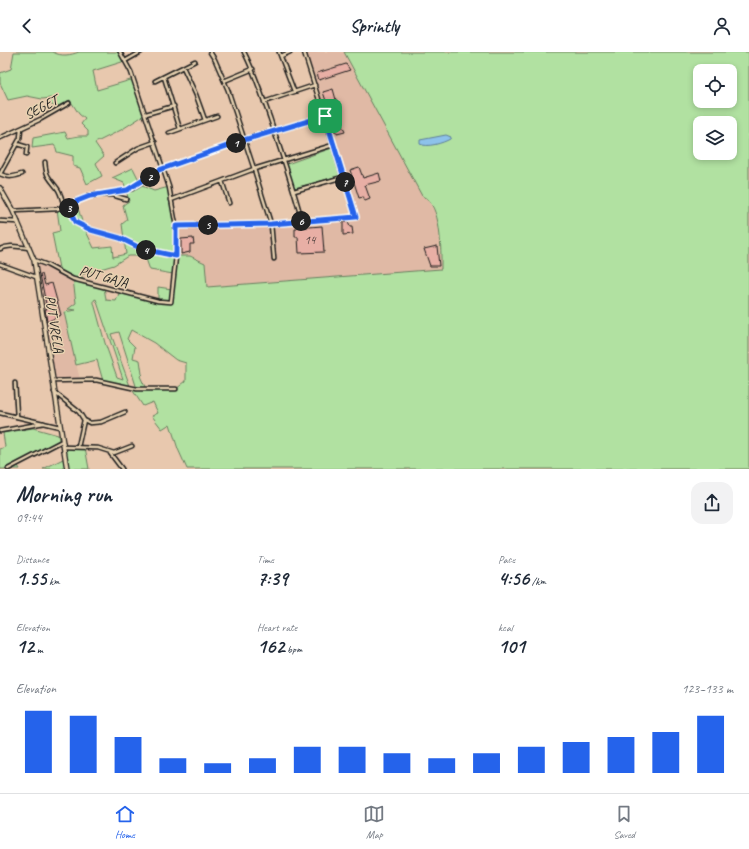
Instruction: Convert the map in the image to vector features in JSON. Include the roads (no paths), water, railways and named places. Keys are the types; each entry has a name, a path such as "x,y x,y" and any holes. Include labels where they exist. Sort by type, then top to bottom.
{"main road":[{"name":"PUT VRELA","path":"0,188 13,211 34,260 67,469"}],"street":[{"path":"45,162 46,172 50,181 57,188 75,222 91,230 120,238 142,249 176,256 176,226 164,169 132,72 120,52"},
{"path":"125,61 141,52"},
{"path":"210,52 224,81 254,169 271,224 274,259"},
{"path":"244,52 252,69 274,130 302,221"},
{"path":"279,52 294,91"},
{"path":"281,56 290,52"},
{"path":"176,226 271,224 356,217 304,52"},
{"path":"155,81 195,61"},
{"path":"183,67 196,94 205,120"},
{"path":"224,81 252,69"},
{"path":"164,77 180,129"},
{"path":"264,102 315,85"},
{"name":"SEGET","path":"0,138 21,129 69,104"},
{"path":"146,114 174,106"},
{"path":"169,133 217,116"},
{"path":"13,211 51,210 66,206 90,196 132,189 164,169 274,130 325,116"},
{"path":"21,129 18,144 0,174 8,178 22,174"},
{"path":"116,163 138,148 155,142"},
{"path":"18,144 27,147 26,156"},
{"path":"171,200 254,169 333,145"},
{"path":"294,191 343,177"},
{"path":"222,181 229,203"},
{"path":"99,195 112,195 126,199"},
{"path":"0,221 18,222"},
{"path":"0,249 5,246 29,248"},
{"name":"PUT GAJA","path":"34,260 73,279 158,301 171,302 176,256"},
{"path":"0,264 36,277"},
{"path":"52,381 96,380 137,389 176,389"},
{"path":"15,383 17,417"},
{"path":"54,392 79,412 84,420 90,424 101,422 125,412"},
{"path":"0,413 60,428"},
{"path":"78,447 84,420"},
{"path":"0,431 44,423"},
{"path":"8,469 62,441"},
{"path":"63,447 98,448 114,453 132,446"},
{"path":"110,453 122,469"}],"water":[{"path":"446,135 451,137 450,139 431,145 420,144 420,140"}]}
